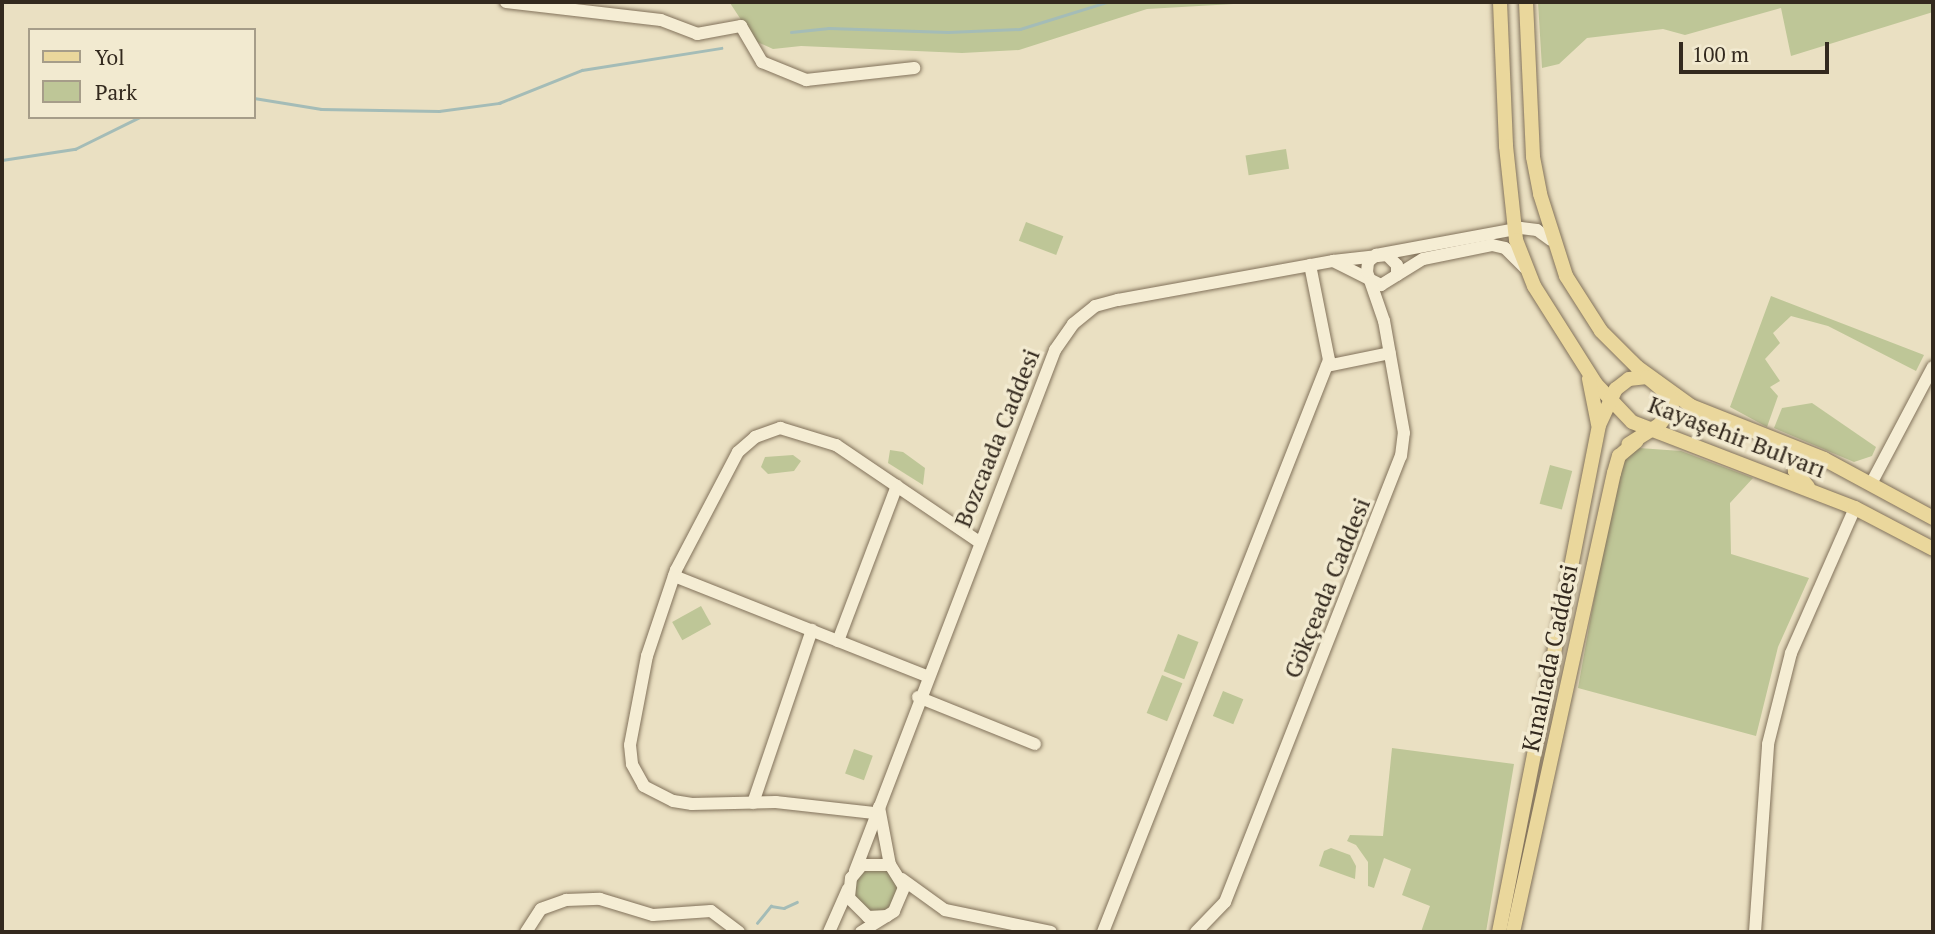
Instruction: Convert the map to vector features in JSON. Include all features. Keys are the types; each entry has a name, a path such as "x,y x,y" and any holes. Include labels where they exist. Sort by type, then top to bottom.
{"main road":[{"name":"Kayaşehir Bulvarı","path":"1500,2 1506,146 1514,229 1526,270 1583,363 1610,400 1647,429 1855,508 1933,549"},
{"name":"Kayaşehir Bulvarı","path":"1526,2 1533,158 1551,240 1566,276 1601,331 1658,383 1725,421 1824,459 1872,482 1933,518"},
{"path":"1583,363 1599,425"},
{"path":"1610,400 1636,376 1658,383 1671,397 1672,408 1660,425 1647,429 1628,444"},
{"name":"Kınalıada Caddesi","path":"1499,932 1599,425 1610,400"},
{"path":"1628,444 1656,436 1676,440"},
{"name":"Kınalıada Caddesi","path":"1513,932 1614,473 1628,444"},
{"path":"1811,490 1795,471 1795,461 1804,456 1824,459"}],"street":[{"path":"506,2 661,20 697,34 741,26 762,62 806,80 914,68"},
{"path":"1495,234 1511,203"},
{"path":"1514,229 1533,229 1551,240"},
{"name":"Bozcaada Caddesi","path":"855,871 926,676 1055,350 1084,314 1118,300 1514,229"},
{"path":"1333,261 1372,282 1386,285 1423,259 1492,245 1505,248 1526,270"},
{"path":"1372,282 1368,262 1381,254 1395,261 1397,275"},
{"path":"1103,932 1326,366 1310,265"},
{"name":"Gökçeada Caddesi","path":"1196,932 1225,902 1401,456 1404,432 1390,353 1372,282"},
{"path":"1326,366 1390,353"},
{"path":"1872,482 1933,367"},
{"path":"979,542 836,445 803,431 779,428 755,436 738,452 674,576 645,665 630,744 632,765 644,786 673,801 876,808 890,865 902,879 945,910 1051,932"},
{"path":"838,641 897,486"},
{"path":"1755,932 1768,744 1791,653 1855,508"},
{"path":"674,576 926,676"},
{"path":"753,803 812,630"},
{"path":"918,697 1035,744"},
{"path":"830,932 855,871 871,862 890,865"},
{"path":"861,932 887,916 903,896 902,879"},
{"path":"848,888 860,913 887,916"},
{"path":"526,932 541,909 566,900 600,899 653,915 710,911 739,932"}],"green space":[{"path":"1268,2 1147,9 1019,50 962,53 801,46 773,49 755,41 730,3"},
{"path":"1538,2 1933,2 1933,12 1791,56 1781,8 1685,35 1663,29 1587,38 1559,64 1542,68"},
{"path":"1286,149 1289,169 1249,175 1246,155"},
{"path":"1026,222 1063,236 1056,255 1019,241"},
{"path":"1771,296 1924,355 1916,371 1828,326 1791,316 1773,333 1780,343 1765,359 1780,381 1770,387 1778,396 1767,427 1730,407"},
{"path":"1812,403 1876,447 1872,456 1854,462 1774,428 1782,408"},
{"path":"1639,448 1681,451 1753,478 1730,503 1731,554 1809,578 1778,647 1756,736 1578,688 1610,510 1626,456"},
{"path":"890,450 903,452 925,468 923,485 888,463"},
{"path":"793,455 801,461 794,471 768,474 761,467 765,457"},
{"path":"1550,465 1572,471 1562,510 1540,504"},
{"path":"701,606 711,624 682,640 672,622"},
{"path":"1178,634 1199,642 1184,679 1164,671"},
{"path":"1162,675 1182,683 1167,721 1147,713"},
{"path":"1223,691 1243,699 1233,724 1213,716"},
{"path":"1392,748 1514,764 1486,932 1421,932 1430,906 1402,895 1411,869 1384,858 1374,888 1368,886 1368,862 1356,845 1347,841 1350,835 1383,836"},
{"path":"854,749 873,756 864,780 845,773"},
{"path":"1331,848 1350,855 1356,866 1355,879 1319,866 1324,851"},
{"path":"876,868 891,875 898,890 891,905 876,912 861,905 854,890 861,875"}],"waterway":[{"path":"791,32 829,28 948,32 1020,29 1107,2"},
{"path":"256,98 321,109 439,111 499,103 582,70 721,48"},
{"path":"2,160 75,149 136,119"},
{"path":"757,923 771,906 784,908 797,902"}]}
